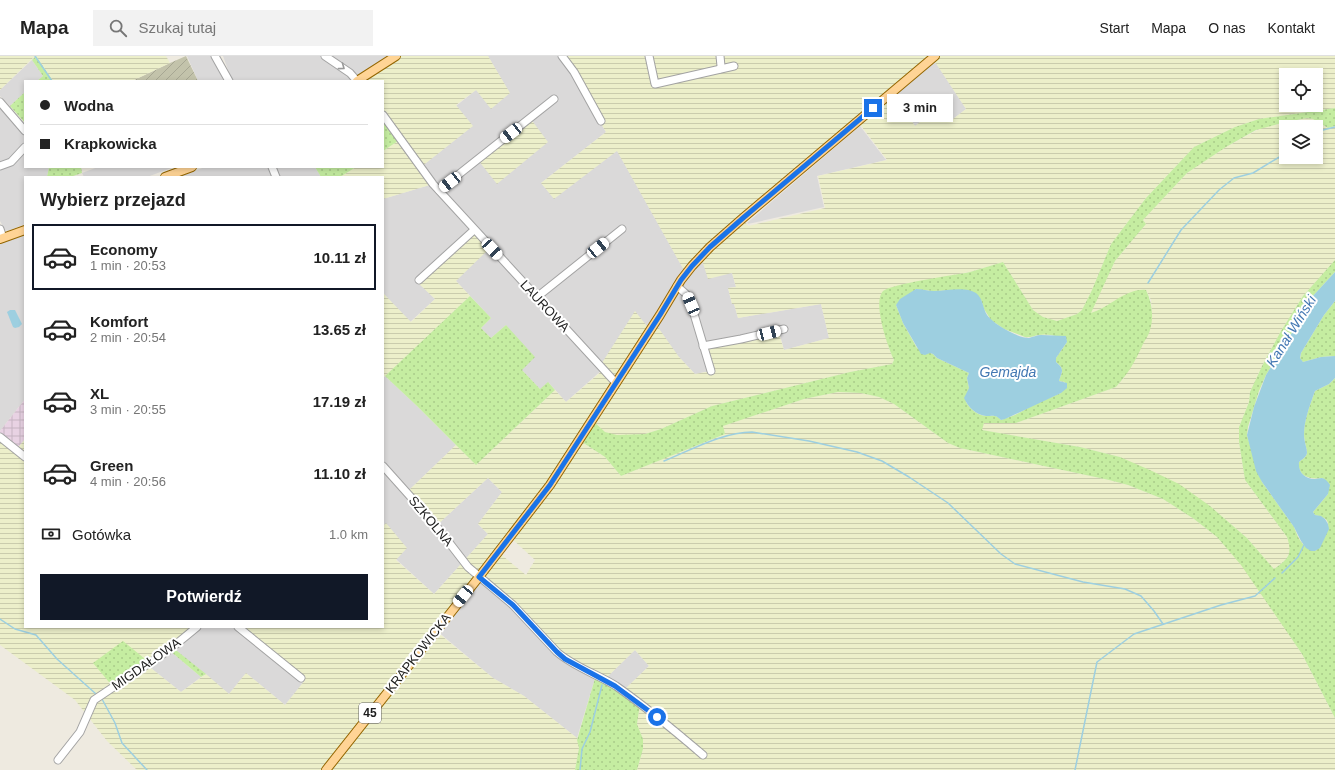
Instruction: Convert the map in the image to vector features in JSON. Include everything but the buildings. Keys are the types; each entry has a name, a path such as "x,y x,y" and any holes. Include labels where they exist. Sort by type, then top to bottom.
{"main road":[{"path":"359,80 396,56"},
{"name":"KRAPKOWICKA","path":"326,770 550,485 677,286 701,256 737,223 935,56"},
{"path":"168,176 189,168"},
{"path":"1,239 24,230"}],"street":[{"path":"215,56 228,80"},
{"path":"325,56 350,73 356,80"},
{"path":"562,56 574,72 601,121"},
{"path":"649,56 655,84 734,66"},
{"path":"720,56 722,66 720,69"},
{"path":"439,190 554,99"},
{"path":"0,102 24,129"},
{"name":"LAUROWA","path":"384,115 439,190 474,230 616,383"},
{"path":"0,166 11,162 24,148"},
{"path":"0,229 1,239"},
{"path":"537,297 622,229"},
{"path":"419,280 474,230"},
{"path":"677,286 686,294 711,371"},
{"path":"704,346 784,329"},
{"path":"0,437 24,456"},
{"name":"SZKOLNA","path":"384,467 413,499 468,566 513,605 557,652 565,659 615,686 646,708 703,755"},
{"name":"MIGDAŁOWA","path":"58,760 80,732 94,700 169,650 196,628"},
{"path":"239,628 301,678"}],"shaded area":[{"path":"0,56 35,56 0,90"},
{"path":"36,56 166,56 170,63 134,80 52,80"},
{"path":"186,56 198,80 134,80"},
{"path":"187,56 211,56 227,80 198,80"},
{"path":"223,56 396,56 359,80 232,80"},
{"path":"396,56 488,56 510,93 491,109 476,90 456,105 473,126 421,167 433,184 384,199 384,176 342,176 354,168 384,168 384,150 401,139 384,116 384,80 359,80"},
{"path":"488,56 560,56 606,132 541,183 554,198 617,150 686,273 701,256 732,273 736,287 728,288 732,304 734,304 738,318 821,304 829,338 784,350 779,331 711,371 695,374 679,357 603,369 566,402 549,383 541,390 522,370 506,325 491,338 481,328 491,318 456,281 418,282 435,299 410,322 384,294 384,199 433,184 421,167 472,126 456,106 476,90 510,94"},
{"path":"560,56 1335,56 1335,108 1323,110 1323,68 1279,68 1279,112 1307,112 1259,119 1235,127 1194,147 1146,198 1111,244 1092,290 1082,310 1077,314 1057,321 1043,317 1033,310 1003,262 970,272 905,284 883,291 889,349 894,360 892,364 850,372 712,406 661,429 645,434 617,436 605,432 579,440 605,457 621,476 725,434 722,426 804,399 838,392 861,393 879,397 894,404 948,443 960,448 1109,480 1128,485 1163,499 1194,519 1217,537 1242,565 1302,654 1335,718 1335,770 637,770 643,749 643,739 637,724 640,704 623,691 649,666 635,650 604,680 565,659 479,577 436,631 493,678 524,696 577,738 579,748 575,770 137,770 107,741 75,700 0,645 0,437 16,450 24,440 24,628 196,628 147,665 181,692 206,674 229,694 246,673 285,705 305,680 239,628 384,628 384,525 386,523 407,548 396,560 434,594 488,534 478,524 502,492 488,478 436,526 407,492 456,445 476,465 555,390 566,402 603,370 600,366 635,311 650,330 655,323 679,357 695,374 711,371 704,349 778,331 784,350 829,338 821,304 738,318 734,304 732,304 728,288 736,287 732,273 708,279 701,257 686,274 617,151 554,199 541,183 606,132","holes":["933,59 966,109 953,119 943,103 915,126 893,92","855,118 887,160 818,176 825,208 748,226 740,214","510,537 535,560 526,575 498,552"]},
{"path":"933,58 966,109 953,119 943,104 915,126 893,92"},
{"path":"32,60 43,76 38,80 24,80 24,93 10,106 0,96 0,90"},
{"path":"0,107 24,133 24,144 6,162 0,163"},
{"path":"530,118 548,142 497,184 478,160"},
{"path":"1307,118 1315,120 1298,120"},
{"path":"1279,124 1279,164 1323,164 1323,125 1328,128 1335,126 1335,260 1303,296 1281,331 1250,392 1249,402 1239,427 1239,442 1245,480 1287,537 1291,549 1285,560 1274,569 1247,538 1210,506 1120,457 1080,447 981,430 984,423 1016,423 1116,387 1124,378 1152,314 1151,300 1146,290 1140,290 1090,314 1115,261 1146,224 1143,220 1187,173 1226,147 1261,128"},
{"path":"860,126 886,160 817,176 824,207 747,223"},
{"path":"24,151 24,168 49,168 47,176 24,176 24,224 8,231 5,230 0,221 0,169 8,167"},
{"path":"95,168 171,168 150,176 84,176 82,173"},
{"path":"202,168 316,168 320,176 181,176"},
{"path":"24,230 24,400 0,431 0,239"},
{"path":"474,230 491,247 456,281 470,296 384,377 384,294 411,322 435,299 417,282"},
{"path":"385,376 417,406 456,445 407,492 436,526 488,478 502,492 478,524 488,534 434,594 396,559 384,529"},
{"path":"24,400 24,440 16,450 0,437 0,431"},
{"path":"479,577 596,675 577,738 524,696 493,678 436,630"},
{"path":"196,628 239,628 305,681 285,705 246,673 229,694 172,647"},
{"path":"169,650 201,677 181,692 147,665"},
{"path":"635,650 649,666 623,691 604,680"}],"green space":[{"path":"36,56 52,80 38,80 43,76 32,60"},
{"path":"24,93 24,122 10,106"},
{"path":"1335,108 1335,126 1328,128 1323,125 1323,120 1307,118 1297,120 1279,120 1279,124 1256,130 1226,147 1187,173 1143,220 1146,224 1115,261 1091,313 1125,295 1139,290 1146,290 1150,299 1152,315 1148,336 1138,356 1116,387 1016,423 984,423 982,430 1080,447 1120,457 1152,471 1179,484 1210,506 1247,538 1274,569 1288,556 1289,543 1287,537 1245,480 1239,442 1239,427 1249,402 1250,392 1281,331 1303,296 1335,260 1335,272 1312,297 1266,375 1259,391 1247,435 1262,482 1294,527 1304,545 1315,551 1322,543 1328,529 1328,522 1324,518 1315,515 1313,512 1328,494 1323,478 1310,478 1303,474 1300,471 1299,462 1307,453 1304,429 1315,391 1329,384 1335,378 1335,718 1302,654 1241,565 1217,537 1194,519 1163,499 1128,485 960,448 948,443 894,404 879,397 861,393 838,392 804,399 723,426 725,434 621,476 605,457 579,440 592,420 605,432 617,435 645,434 661,429 712,406 850,372 892,364 894,360 882,325 879,305 880,297 883,291 888,288 970,272 1003,262 1033,310 1043,317 1057,321 1077,314 1082,310 1092,290 1111,244 1146,198 1194,147 1235,127 1259,119 1307,112 1323,112 1323,110","holes":["916,289 932,291 965,290 981,300 984,309 991,320 1004,329 1025,337 1046,334 1061,338 1067,342 1056,358 1056,362 1062,369 1059,381 1065,382 1061,393 1001,420 996,416 986,416 980,414 970,407 966,402 969,388 967,378 969,373 937,358 933,354 917,348 903,323 896,305"]},
{"path":"384,117 401,139 384,150"},
{"path":"49,168 81,168 82,173 73,176 47,176"},
{"path":"316,168 354,168 342,176 320,176"},
{"path":"470,296 491,318 481,328 491,338 506,325 535,357 522,370 540,389 548,382 555,390 476,465 385,376"},
{"path":"1335,301 1335,356 1321,357 1303,362 1300,359 1301,353 1324,315"},
{"path":"123,641 150,663 114,688 93,663"},
{"path":"172,647 206,674 201,677 169,650"},
{"path":"596,675 640,704 637,724 643,739 643,749 637,770 575,770 579,748 577,740"}],"water":[{"path":"1335,272 1335,301 1324,315 1301,353 1300,358 1303,362 1321,357 1335,356 1335,378 1329,384 1315,391 1311,402 1304,429 1307,453 1299,462 1301,472 1305,477 1311,479 1323,478 1330,485 1328,494 1313,512 1315,515 1321,516 1325,519 1329,529 1320,548 1315,551 1311,551 1306,548 1301,541 1294,527 1262,482 1256,471 1247,435 1254,407 1266,375 1312,297"},
{"name":"Gemajda","path":"916,289 934,291 961,289 972,291 980,298 990,319 1012,333 1029,338 1041,335 1066,336 1067,342 1056,358 1056,362 1062,369 1059,381 1067,383 1067,388 1061,393 1005,419 1001,420 995,416 986,416 976,412 970,407 964,398 969,388 967,378 969,373 937,358 933,354 921,354 903,323 896,305 900,299"},
{"path":"10,310 15,310 22,324 19,327 13,327 7,312"}],"waterway":[{"path":"35,56 51,80"},
{"path":"1323,130 1335,127"},
{"path":"1148,283 1181,230 1219,190 1234,178 1253,173 1279,157"},
{"path":"664,461 719,438 752,432 809,441 857,452 882,461 948,503 1001,554 1015,564 1083,582 1125,589 1141,596 1163,624"},
{"path":"1282,573 1298,557 1304,545"},
{"path":"1075,770 1097,662 1134,634 1221,605 1255,596 1275,578"},
{"path":"0,619 15,629 36,635 57,659 96,694"},
{"path":"580,770 582,749 590,732 602,685"},
{"path":"102,699 115,723 122,743 147,770"}],"route":[{"path":"657,717 615,686 565,659 513,605 479,577 550,485 681,280 692,266 710,247 743,218 873,108"}],"water label":[{"name":"Kanał Wiński","path":"1291,331"}]}
